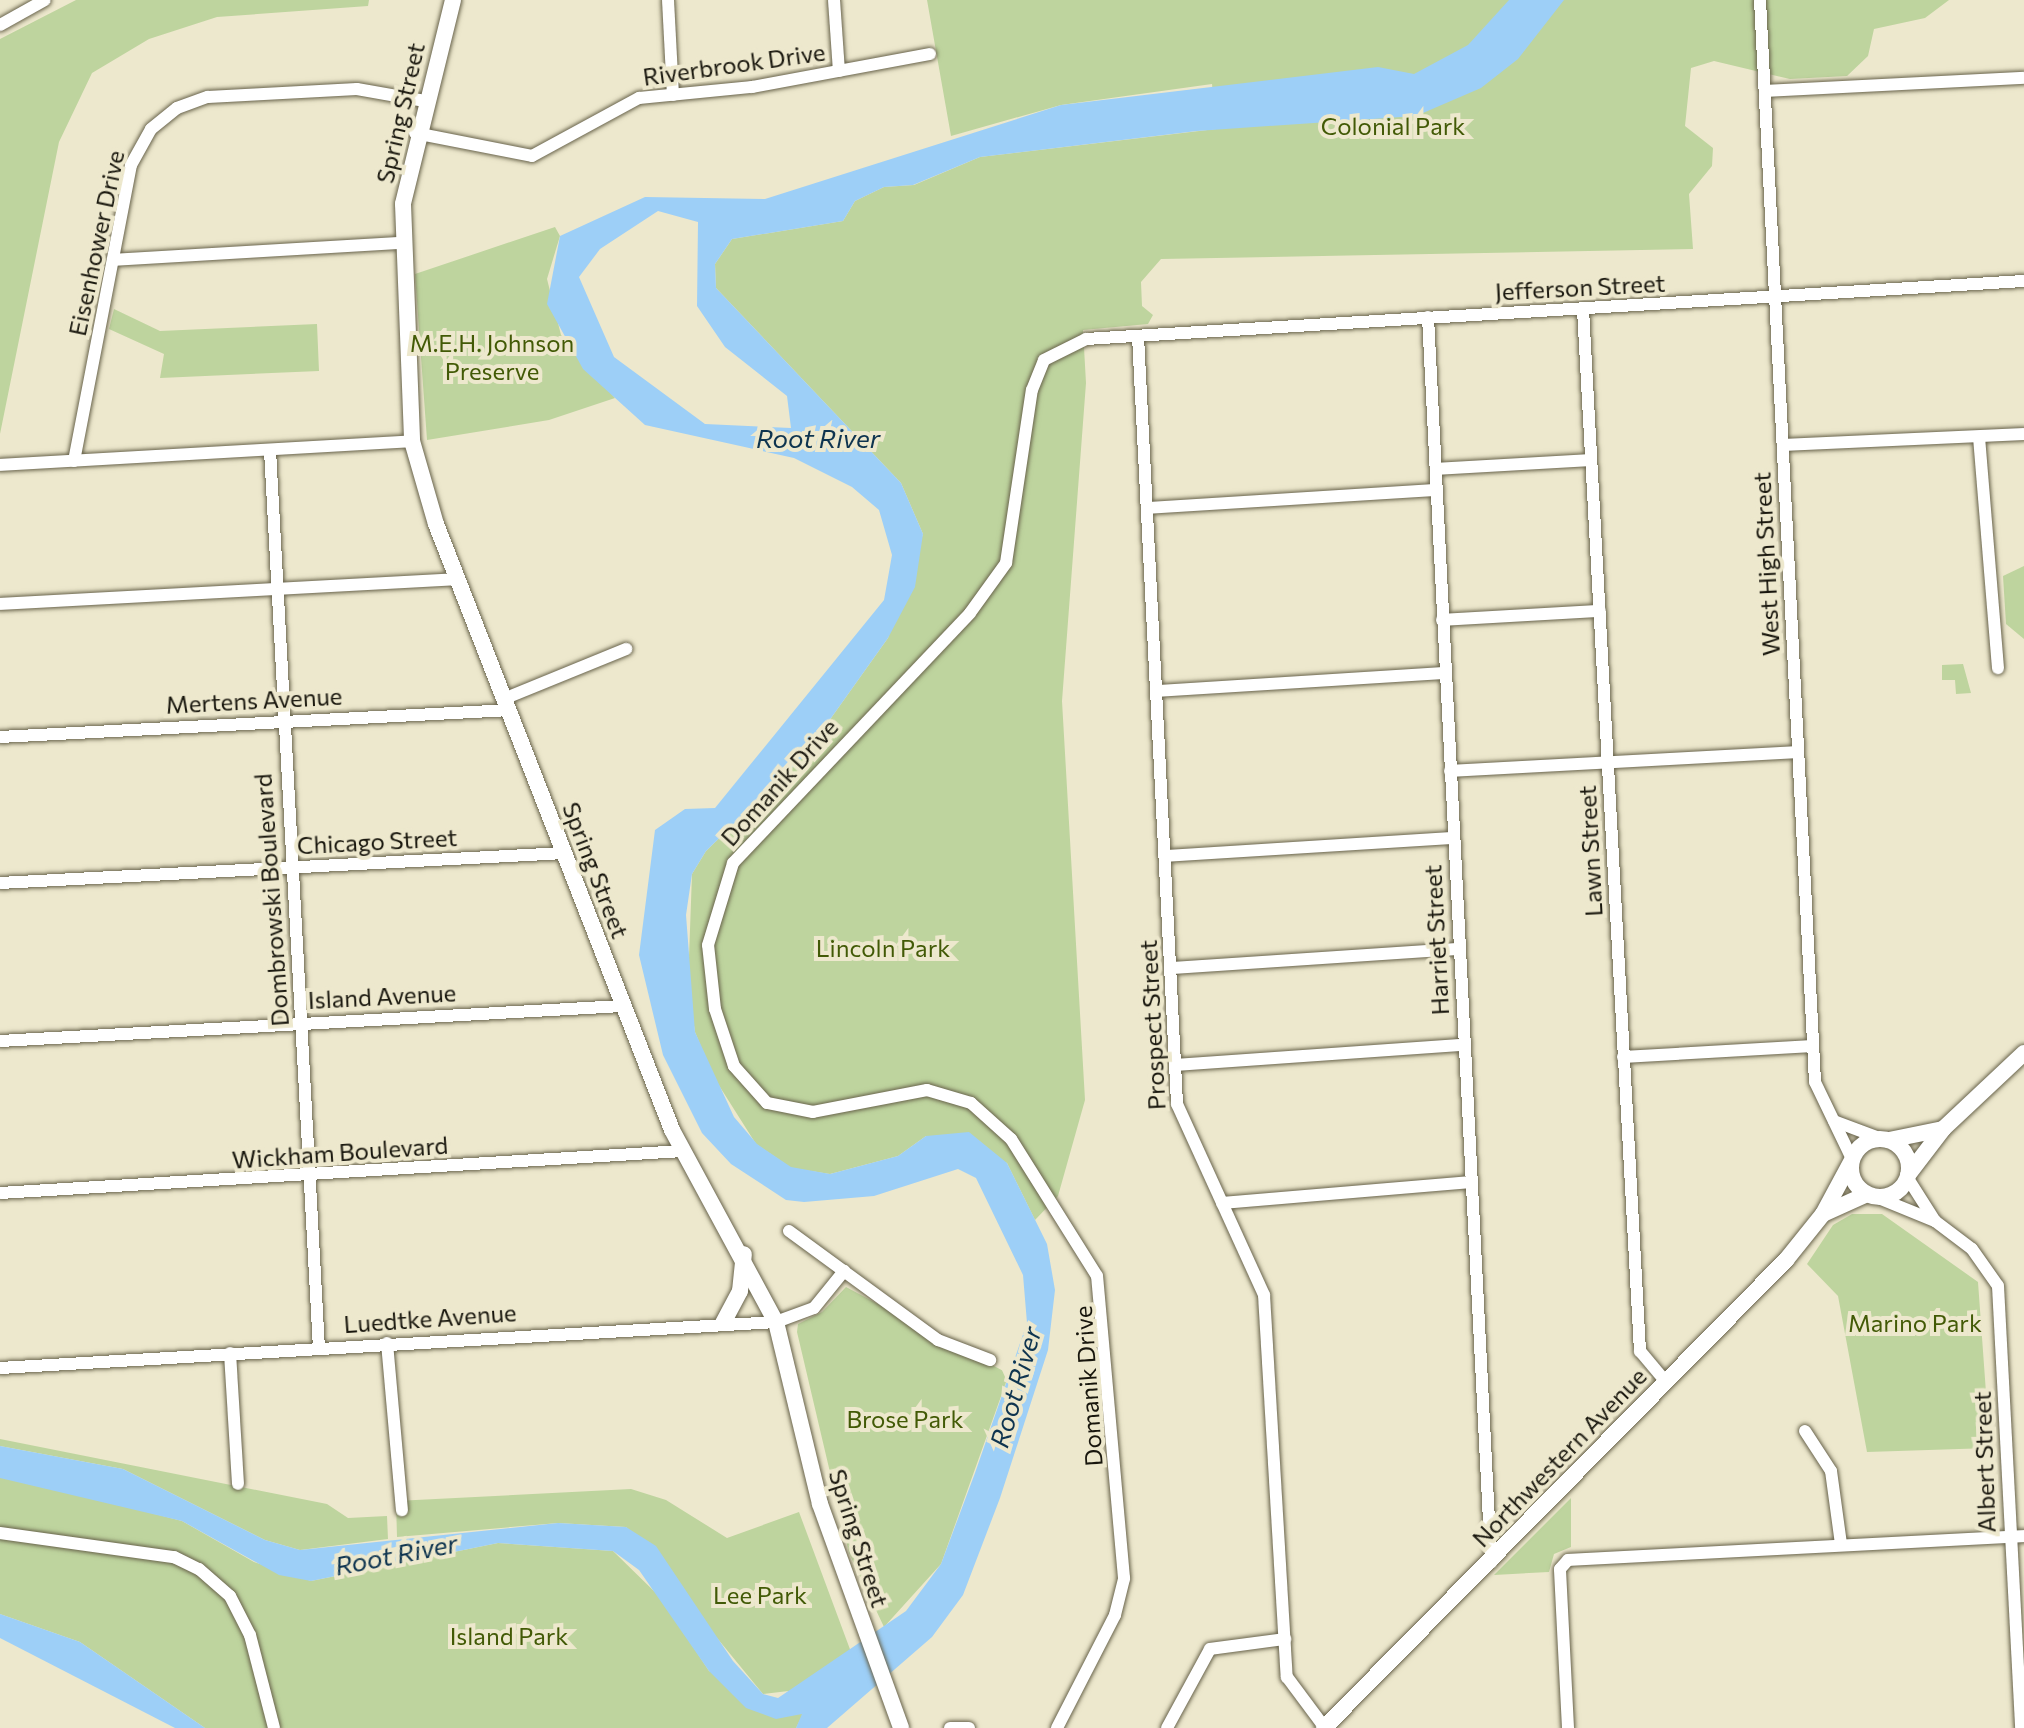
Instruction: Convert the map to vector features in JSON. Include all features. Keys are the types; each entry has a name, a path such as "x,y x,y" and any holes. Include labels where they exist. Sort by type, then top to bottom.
{"main road":[{"name":"Spring Street","path":"453,0 415,133 400,243 412,441 458,579 622,1006 683,1151 744,1254 776,1322 820,1504 858,1617 901,1728"},
{"path":"1943,1129 1861,1145 1852,1160 1854,1181 1872,1196 1895,1193 1943,1129 2024,1053"},
{"path":"1884,1139 1904,1152 1908,1176"},
{"name":"Northwestern Avenue","path":"1325,1728 1666,1382 1823,1214 1852,1160"},
{"name":"Northwestern Avenue","path":"1823,1214 1872,1196"},
{"path":"723,1323 740,1291 744,1254"}],"street":[{"path":"668,0 673,95"},
{"path":"834,0 839,71"},
{"name":"West High Street","path":"1760,0 1813,1046 1821,1104 1834,1121 1852,1160"},
{"path":"0,25 42,2"},
{"name":"Riverbrook Drive","path":"415,133 527,156 639,98 839,71 930,54"},
{"path":"1765,91 2024,78"},
{"name":"Eisenhower Drive","path":"74,461 137,149 177,108 208,97 339,89 425,101"},
{"path":"113,260 400,243"},
{"name":"Jefferson Street","path":"1138,336 2024,281"},
{"name":"Lawn Street","path":"1583,309 1640,1351 1666,1382"},
{"name":"Harriet Street","path":"1428,317 1491,1562"},
{"name":"Prospect Street","path":"1138,336 1175,1065 1181,1127 1222,1203 1264,1295 1289,1684 1325,1728"},
{"name":"Domanik Drive","path":"1057,1728 1115,1615 1124,1578 1097,1276 1011,1139 971,1103 927,1090 813,1112 767,1103 734,1066 715,1009 708,945 733,863 970,613 1006,563 1032,390 1044,360 1073,342 1138,336"},
{"path":"1783,445 2024,434"},
{"path":"1979,437 1998,668"},
{"path":"0,465 412,441"},
{"name":"Dombrowski Boulevard","path":"270,450 282,720 319,1348"},
{"path":"1436,469 1590,460"},
{"path":"1147,508 1436,490"},
{"path":"0,604 458,579"},
{"path":"1442,620 1600,611"},
{"name":"Mertens Avenue","path":"0,737 508,704 626,649"},
{"path":"1157,691 1445,673"},
{"path":"1450,771 1797,752"},
{"path":"1165,856 1453,838"},
{"name":"Chicago Street","path":"0,883 564,853"},
{"path":"1171,968 1458,949"},
{"name":"Island Avenue","path":"0,1041 622,1006"},
{"path":"1175,1065 1463,1045"},
{"path":"1623,1057 1813,1046"},
{"path":"1834,1121 1884,1139"},
{"name":"Wickham Boulevard","path":"0,1193 683,1151"},
{"name":"Albert Street","path":"1908,1176 1935,1221"},
{"path":"1222,1203 1471,1182"},
{"name":"Albert Street","path":"1872,1196 1935,1221 1972,1249 1998,1286 2021,1728"},
{"path":"789,1231 938,1340 990,1360"},
{"name":"Luedtke Avenue","path":"0,1368 776,1322 814,1308 844,1271"},
{"path":"387,1343 402,1510"},
{"path":"230,1353 238,1484"},
{"path":"1805,1431 1831,1471 1841,1544"},
{"path":"0,1533 174,1557 199,1569 230,1596 250,1635 274,1728"},
{"path":"1568,1728 1564,1563 1841,1544 2024,1536"},
{"path":"1167,1728 1210,1649 1285,1639"},
{"path":"950,1728 969,1728"}],"green space":[{"path":"76,0 369,0 368,6 217,17 149,39 92,73 59,142 0,434 0,39"},
{"name":"Lincoln Park","path":"927,0 1949,0 1925,18 1874,29 1868,56 1847,76 1790,79 1714,61 1691,68 1685,126 1713,148 1712,166 1689,194 1693,249 1161,259 1141,282 1142,306 1153,315 1148,324 1083,330 1086,383 1062,701 1085,1100 1058,1196 1035,1220 1007,1163 926,1136 898,1156 830,1174 791,1168 756,1144 713,1076 695,1032 688,985 692,874 706,851 804,756 888,638 923,534 901,483 716,288 715,264 732,239 843,221 855,201 884,187 914,185 980,157 1216,129 1212,84 1061,105 951,136"},
{"name":"M.E.H. Johnson Preserve","path":"555,227 560,236 547,279 561,335 615,398 549,420 427,440 415,274"},
{"path":"114,309 160,331 317,324 319,371 160,378 164,354 109,329"},
{"path":"2024,566 2024,639 2006,624 2003,576"},
{"path":"1963,664 1971,693 1956,694 1955,680 1942,680 1942,665"},
{"name":"Marino Park","path":"1852,1214 1882,1214 1978,1282 1990,1448 1867,1452 1838,1296 1807,1264 1833,1225"},
{"name":"Brose Park","path":"846,1287 1009,1374 941,1564 884,1627 849,1553 797,1332 798,1324 822,1312"},
{"path":"0,1439 327,1504 348,1518 387,1516 388,1539 300,1550 265,1540 123,1469 0,1446"},
{"name":"Island Park","path":"13,1477 182,1521 254,1562 311,1581 498,1543 613,1551 661,1598 709,1671 803,1714 796,1728 205,1728 80,1642 0,1614 0,1478"},
{"name":"Lee Park","path":"631,1489 666,1500 727,1538 799,1512 851,1652 797,1690 763,1694 626,1527 558,1523 397,1537 396,1501"},
{"path":"1571,1498 1571,1547 1554,1554 1549,1572 1494,1575"}],"water":[{"name":"Root River","path":"1509,0 1564,0 1518,59 1481,88 1416,116 1197,131 980,157 913,185 884,187 855,201 843,221 732,239 715,264 716,288 901,483 923,534 915,587 888,638 804,756 706,851 692,874 686,915 695,1032 734,1117 757,1144 791,1167 830,1174 898,1156 926,1136 969,1132 1007,1163 1047,1244 1055,1290 1048,1350 1000,1498 963,1595 932,1637 827,1728 796,1728 802,1714 776,1719 746,1708 709,1671 639,1570 613,1551 498,1543 311,1581 279,1575 182,1521 0,1478 0,1446 123,1469 265,1540 300,1550 558,1523 626,1527 656,1546 733,1661 763,1694 778,1698 906,1611 941,1564 975,1473 1027,1323 1023,1275 976,1178 958,1169 874,1196 804,1202 786,1200 731,1164 702,1133 663,1055 639,955 655,830 685,809 715,808 884,600 892,555 879,510 852,487 794,458 645,425 583,369 547,304 560,236 645,197 765,199 1061,105 1378,67 1414,74 1468,45","holes":["658,211 698,222 697,306 725,347 787,396 791,428 705,424 614,357 579,277 600,249"]},
{"path":"0,1614 80,1642 205,1728 175,1728 0,1638"}],"park label":[{"name":"Colonial Park","path":"1393,126"}]}
